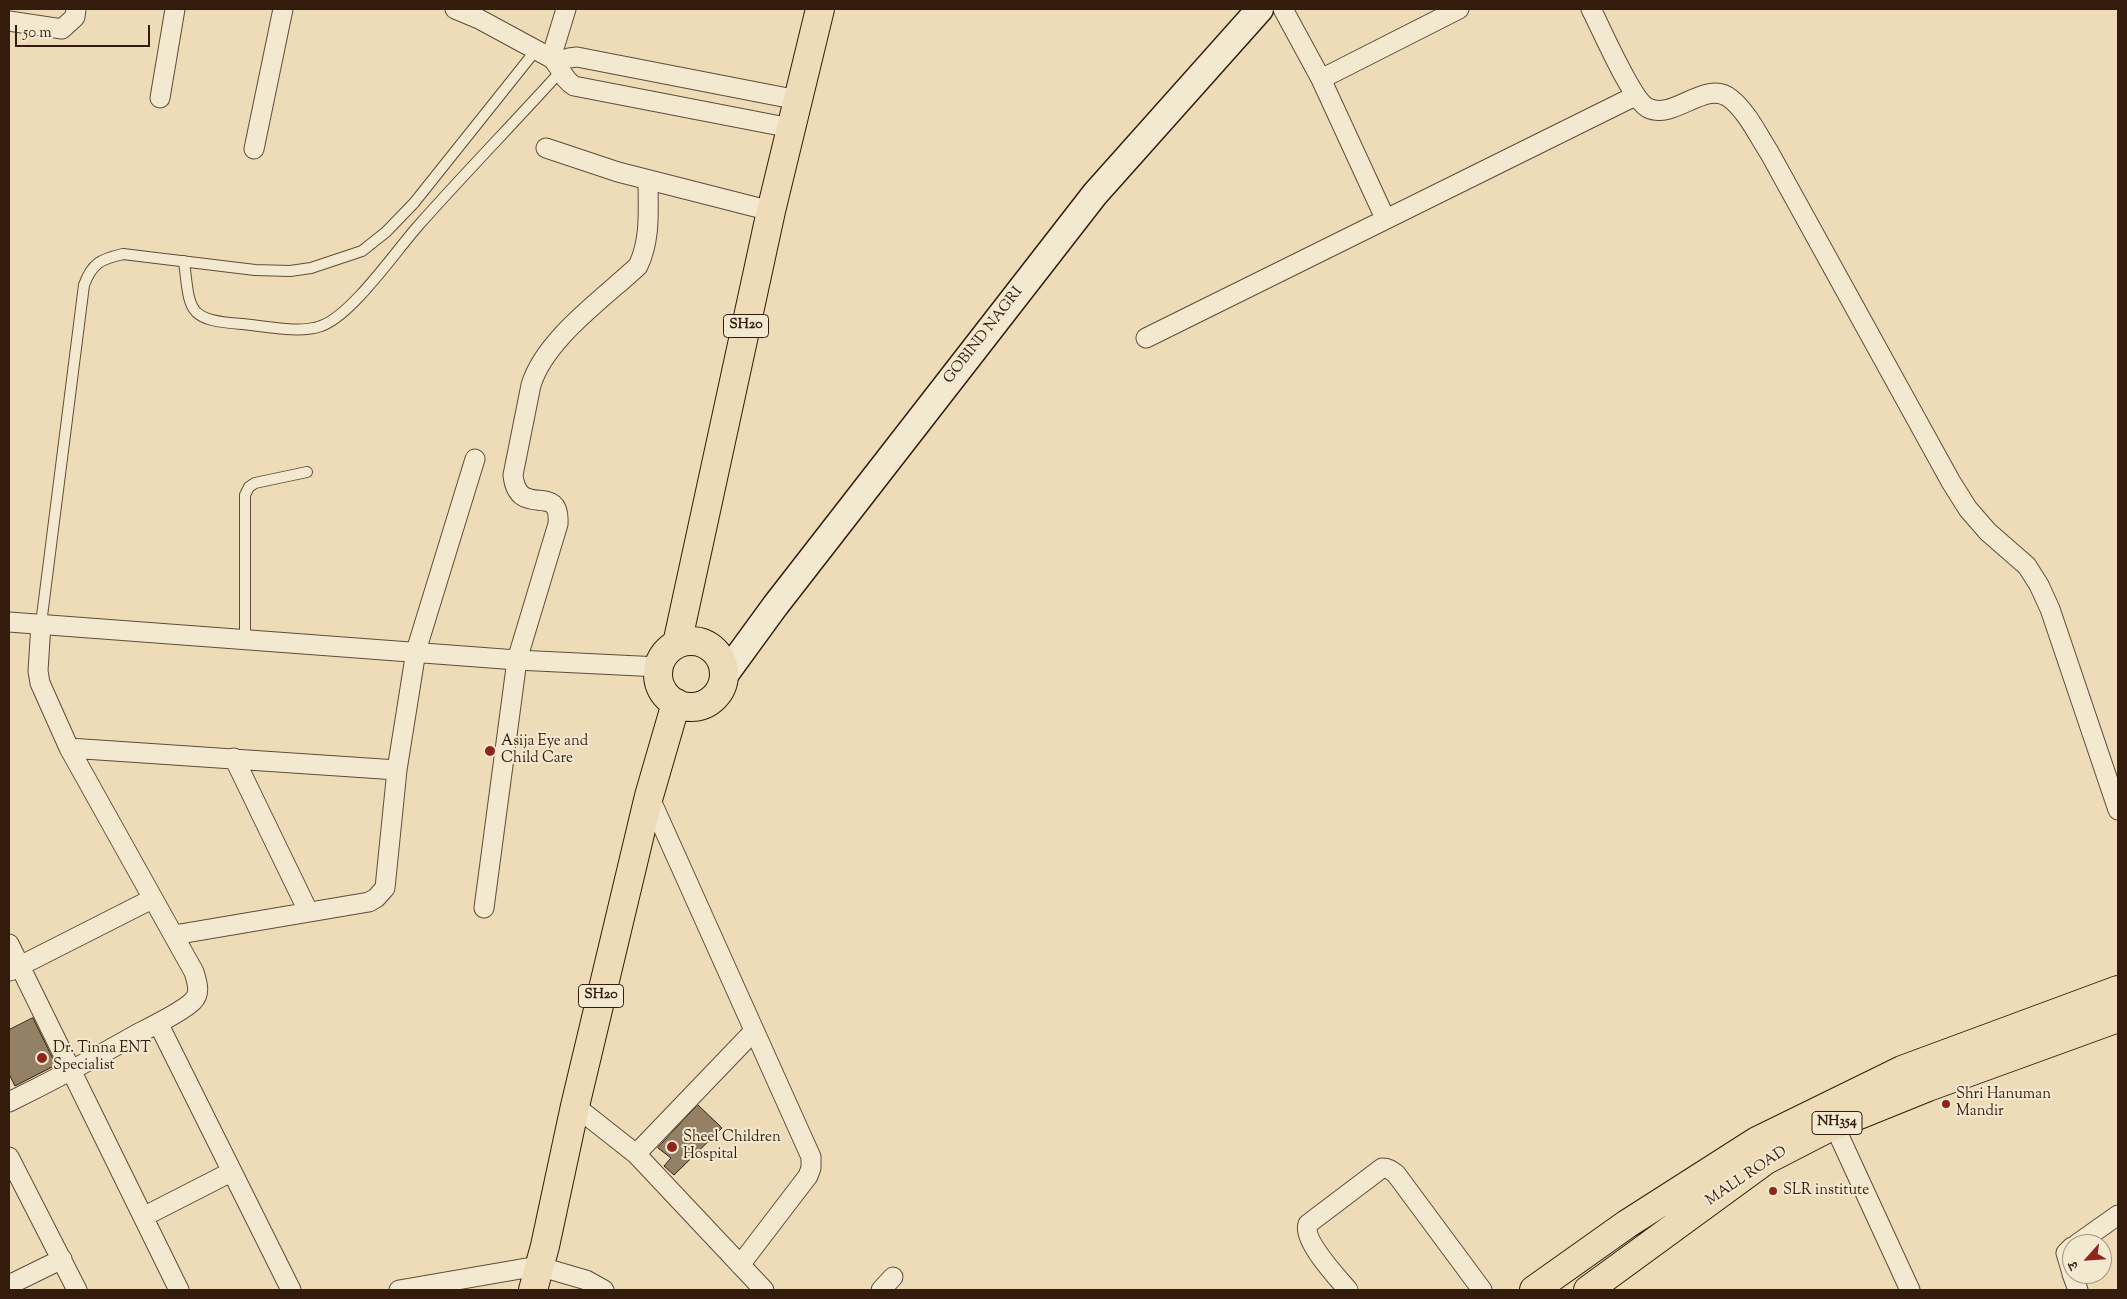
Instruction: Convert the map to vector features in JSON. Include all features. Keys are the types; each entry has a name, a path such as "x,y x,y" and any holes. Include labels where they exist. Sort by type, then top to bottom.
{"main road":[{"name":"SH20","path":"659,667 668,650 677,644 771,211 820,9"},
{"path":"659,667 658,678 662,689 676,703 686,707 696,707 707,703 716,696 722,686 724,676 718,654 710,647 694,642 677,644"},
{"name":"SH20","path":"536,1278 649,796 676,703"},
{"path":"1534,1290 1627,1224 1757,1141 1902,1070 2118,990"},
{"name":"MALL ROAD","path":"1588,1290 1766,1160 1834,1125 1928,1087 2118,1018"}],"street":[{"path":"9,21 62,29 75,17 76,9"},
{"path":"160,98 175,9"},
{"path":"254,149 283,9"},
{"path":"454,9 479,19 550,61 568,83 574,86 792,128"},
{"path":"550,61 566,9"},
{"name":"GOBIND NAGRI","path":"724,676 775,606 1095,194 1260,9"},
{"path":"1283,9 1321,78 1385,218"},
{"path":"1321,78 1459,9"},
{"path":"1591,9 1635,96 1647,108 1662,112 1679,106 1697,96 1714,94 1730,97 1746,116 1769,152 1968,510 1988,532 2027,566 2039,585 2050,609 2118,810"},
{"path":"550,61 577,57 798,100"},
{"path":"1146,338 1385,218 1635,96"},
{"path":"546,148 648,180 771,211"},
{"path":"484,908 517,660 558,524 559,512 552,503 522,496 518,493 514,484 514,475 531,384 535,371 556,341 638,266 645,252 647,239 648,180"},
{"path":"174,935 368,902 376,898 385,888 396,770 416,651 475,459"},
{"path":"9,622 517,660 659,667"},
{"path":"9,1102 72,1071 158,1023 193,1001 197,994 198,984 194,972 174,935 152,899 69,748 40,683 38,671 41,624"},
{"path":"69,748 396,770"},
{"path":"234,758 308,911"},
{"path":"649,796 811,1157 811,1168 808,1176 740,1265"},
{"path":"14,969 152,899"},
{"path":"9,944 14,969 72,1071 179,1290"},
{"path":"158,1023 291,1290"},
{"path":"636,1154 754,1031"},
{"path":"575,1106 636,1154 764,1290"},
{"path":"1834,1125 1910,1290"},
{"path":"9,1156 77,1290"},
{"path":"1345,1289 1310,1242 1306,1229 1308,1224 1382,1168 1385,1168 1390,1169 1396,1174 1482,1290"},
{"path":"143,1217 231,1172"},
{"path":"2090,1234 2118,1215"},
{"path":"9,1285 62,1259"},
{"path":"399,1290 536,1278 586,1280 604,1290"}],"lane":[{"path":"41,624 84,285 89,271 107,258 123,254 255,270 290,271 338,261 362,250 386,232 550,61"},
{"path":"184,261 188,301 194,312 201,318 216,322 304,329 321,326 335,319 350,306 419,226 550,61"},
{"path":"245,639 243,506 245,495 249,487 255,483 307,472"}],"building":[{"path":"33,1018 56,1065 15,1086 9,1074 9,1030"},
{"path":"698,1105 722,1128 674,1175 664,1166 671,1158 658,1148"}],"place":[{"name":"Asija Eye and Child Care","path":"490,751"},
{"name":"Dr. Tinna ENT Specialist","path":"42,1058"},
{"name":"Shri Hanuman Mandir","path":"1946,1104"},
{"name":"Sheel Children Hospital","path":"672,1147"},
{"name":"SLR institute","path":"1773,1191"}]}
